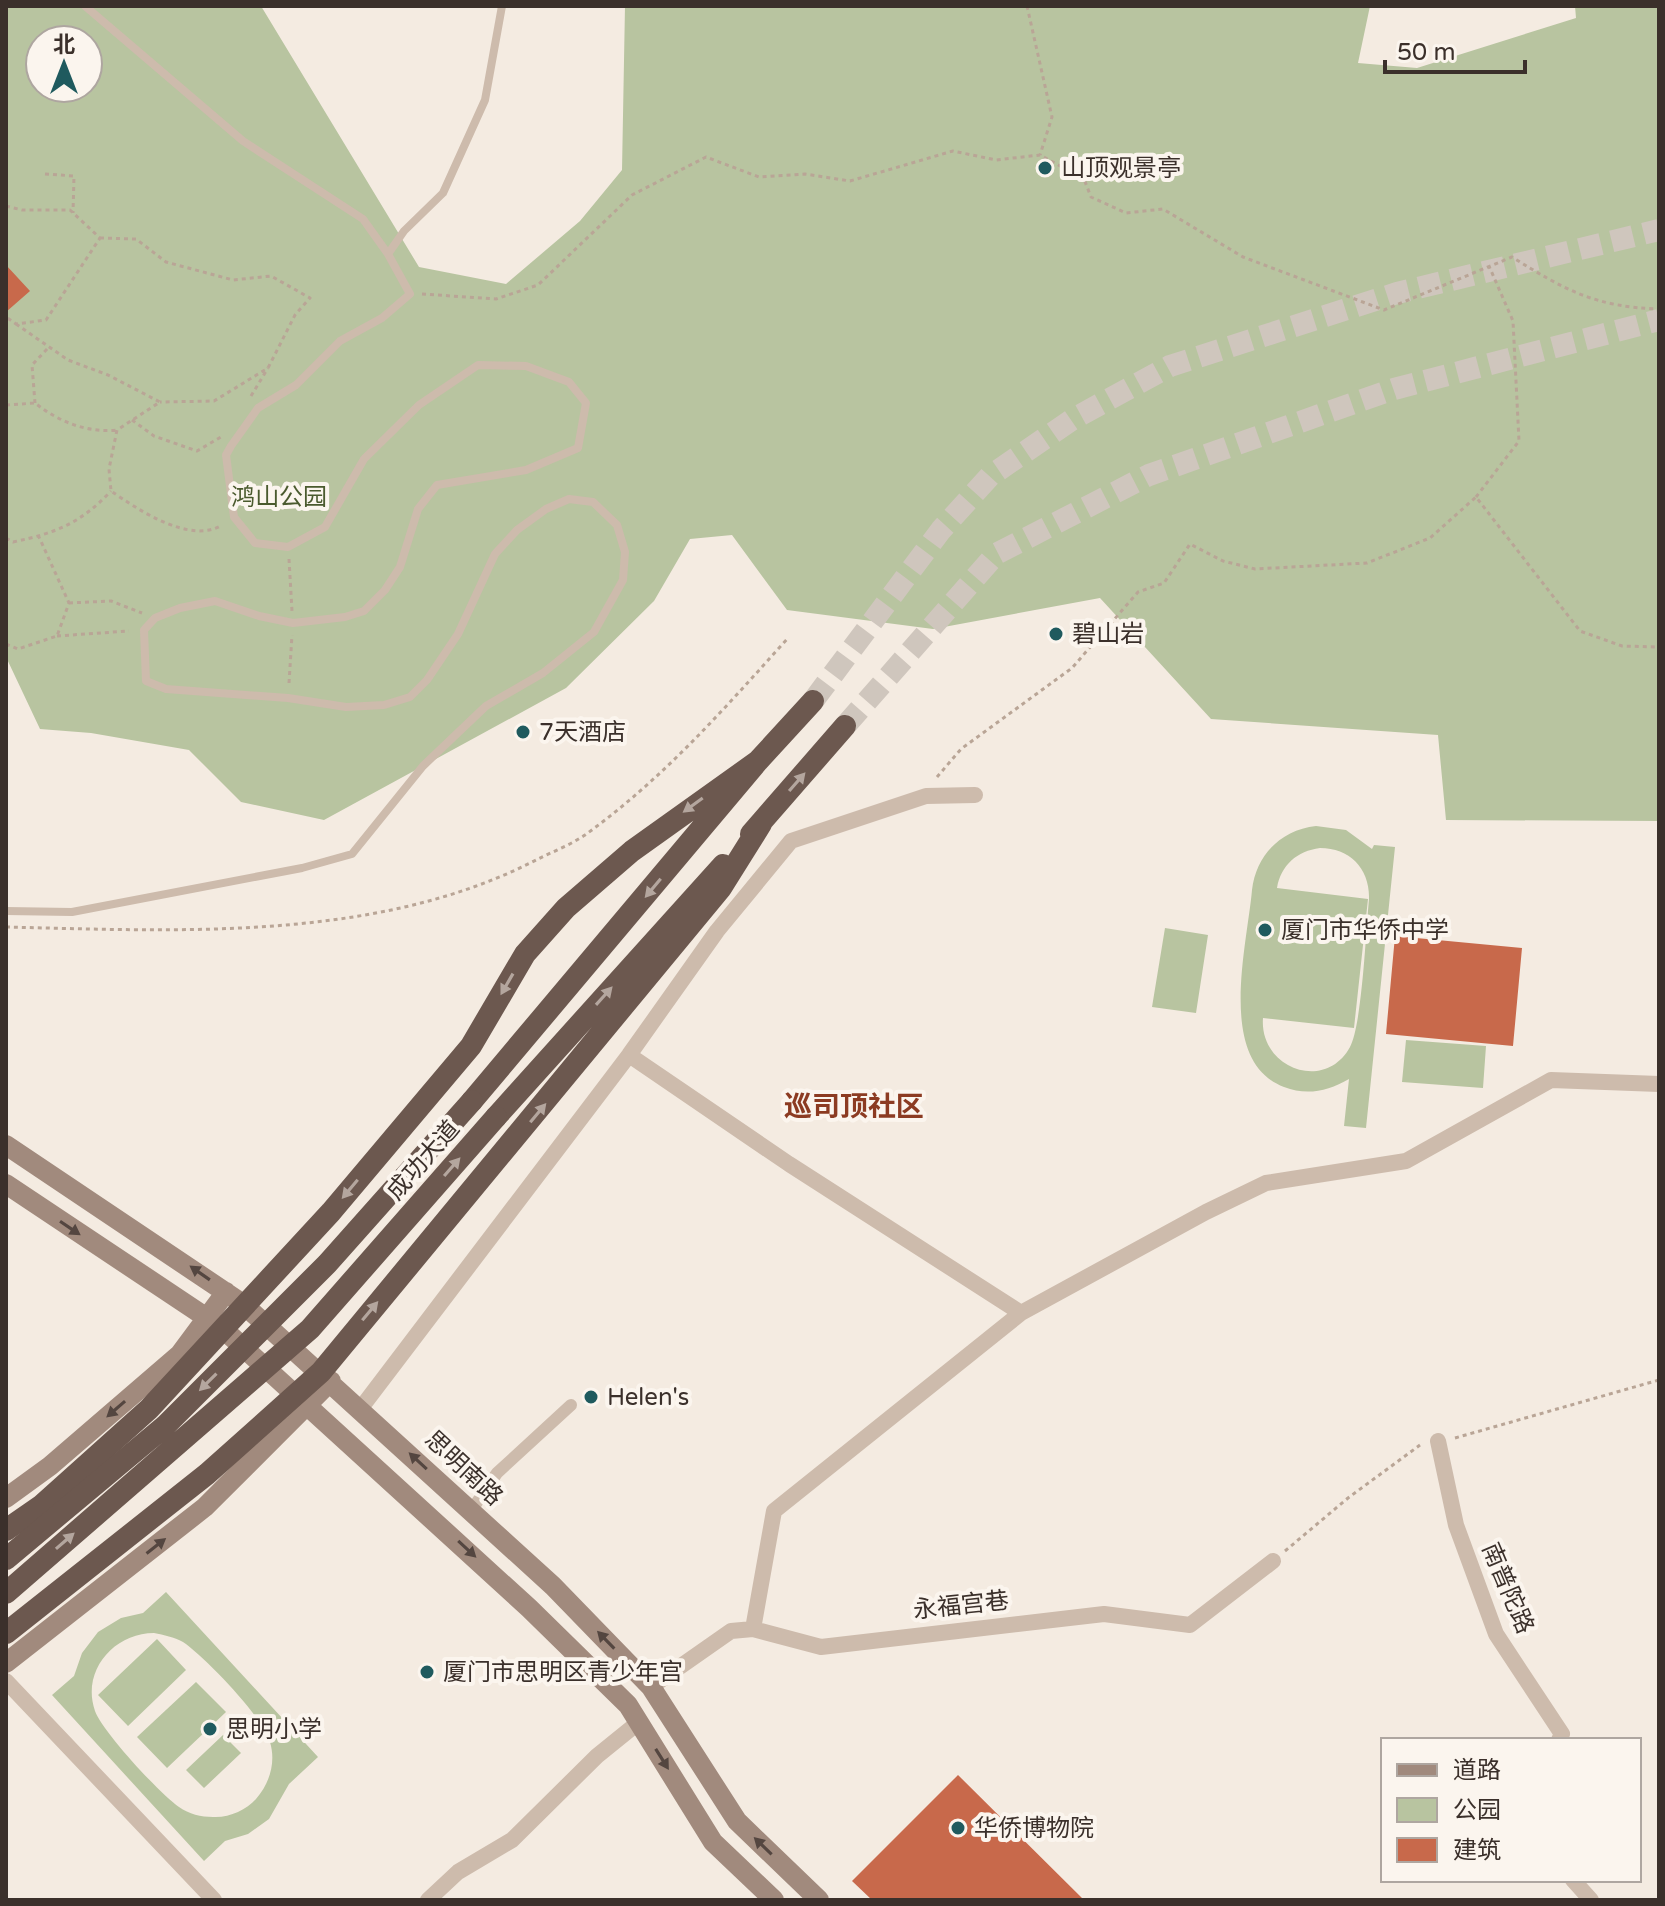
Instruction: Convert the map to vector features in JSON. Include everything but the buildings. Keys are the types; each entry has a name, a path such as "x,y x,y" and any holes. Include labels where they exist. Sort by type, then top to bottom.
{"highway":[{"name":"成功大道","path":"6,1559 165,1426 327,1264 472,1101 758,761 813,701"},
{"name":"成功大道","path":"6,1593 310,1329 845,726"},
{"path":"6,1530 42,1505 149,1409 234,1298 331,1212 471,1046 525,954 566,908 632,851 758,761"},
{"path":"6,1633 303,1399 326,1377 711,900 761,824"}],"main road":[{"name":"思明南路","path":"6,1145 234,1298 361,1408 553,1586 651,1687 737,1821 819,1900"},
{"path":"6,1184 215,1323 303,1399 529,1608 628,1705 713,1842 774,1900"},
{"path":"6,1498 50,1466 215,1323"},
{"path":"6,1663 205,1507 303,1399"}],"street":[{"path":"361,1408 629,1055 717,931 791,841 919,798 975,795"},
{"path":"629,1055 789,1164 1021,1313"},
{"path":"651,1687 731,1631 753,1629 774,1511 1021,1313 1266,1183 1406,1161 1551,1080 1659,1084"},
{"path":"471,1511 497,1473 571,1405"},
{"name":"南普陀路","path":"1438,1441 1456,1525 1496,1634 1562,1734 1560,1738"},
{"name":"永福宫巷","path":"753,1629 821,1647 1104,1614 1190,1625 1273,1561"},
{"path":"6,1681 214,1900"},
{"path":"428,1900 458,1872 512,1840 597,1756 639,1722"},
{"path":"1575,1882 1591,1900"}],"lane":[{"path":"6,911 72,912 302,868 352,854 423,766 486,706 543,673 594,632 623,580 625,552 617,525 593,502 569,499 546,509 517,530 495,554 458,634 427,680 410,697 384,705 346,707 298,698 166,689 146,681 144,630 155,618 180,608 215,601 259,616 293,623 345,617 364,611 385,590 400,567 418,509 437,485 526,470 578,448 586,403 569,382 526,366 478,365 419,405 364,459 325,527 288,547 255,543 234,517 226,455 258,408 296,385 340,341 382,318 410,294 388,254 363,219 243,141 85,6"},
{"path":"388,254 404,231 443,193 485,100 502,6"}],"path":[{"path":"1027,6 1052,117 1040,155"},
{"path":"410,294 496,299 538,285 632,195 706,157 759,177 805,174 850,181 953,151 996,160 1040,155 1084,179 1091,197 1126,213 1163,209 1243,257 1384,310 1512,257 1557,285 1616,308 1659,309"},
{"path":"45,174 74,176 73,213"},
{"path":"6,206 73,213 100,238 136,239 166,262 233,280 271,276 310,298 295,315 244,407"},
{"path":"16,324 46,320 100,238"},
{"path":"919,798 961,749 1072,668 1138,592 1164,583 1190,544 1223,561 1255,569 1367,563 1430,538 1476,497 1519,441 1513,321 1489,266"},
{"path":"6,317 68,360 108,375 160,402 214,401 268,368"},
{"path":"35,403 32,365 49,347"},
{"path":"6,405 35,403 52,416 95,432 117,430 160,402"},
{"path":"132,420 154,436 197,451 228,433"},
{"path":"6,538 13,542 39,537 88,516 111,491 109,469 117,430"},
{"path":"111,491 153,520 186,528 217,528 234,517"},
{"path":"1476,497 1580,631 1622,646 1659,647"},
{"path":"39,537 69,603 57,636"},
{"path":"69,603 111,601 155,618"},
{"path":"6,644 18,649 57,636 144,630"},
{"path":"6,927 146,930 289,923 390,910 497,880 582,836 682,756 789,637"}],"green space":[{"name":"鸿山公园","path":"6,6 261,6 419,267 506,284 580,221 622,170 625,6 1370,6 1358,63 1417,68 1576,18 1575,6 1659,6 1659,821 1446,820 1438,735 1211,719 1100,598 933,629 787,610 732,535 690,539 654,601 566,688 324,820 241,802 189,750 91,733 40,729 6,657"},
{"path":"1316,826 1346,830 1372,849 1374,845 1395,847 1366,1128 1344,1126 1349,1079 1317,1091 1284,1087 1263,1073 1250,1053 1243,1028 1242,971 1254,877 1272,846 1303,828","holes":["1331,849 1349,856 1366,878 1369,899 1363,976 1358,1019 1350,1047 1339,1061 1325,1069 1310,1071 1282,1061 1271,1050 1263,1018 1354,1028 1368,899 1277,888 1282,872 1291,860 1304,852"]},
{"path":"1165,928 1208,935 1196,1013 1152,1007"},
{"path":"1406,1040 1486,1046 1483,1088 1402,1082"},
{"path":"166,1592 318,1757 289,1784 269,1819 248,1834 225,1841 204,1861 52,1695 74,1676 82,1653 98,1632 121,1618 143,1613","holes":["154,1633 183,1642 205,1660 245,1703 265,1731 272,1750 270,1772 261,1793 242,1810 209,1817 179,1807 132,1762 95,1711 93,1682 104,1657 126,1640"]},
{"path":"157,1639 186,1670 128,1726 98,1695"},
{"path":"196,1682 226,1712 167,1768 137,1737"},
{"path":"223,1735 241,1753 204,1788 186,1770"}],"tunnel":[{"path":"813,701 941,530 990,476 1073,419 1170,366 1397,293 1659,230"},
{"path":"845,726 996,554 1149,475 1394,389 1659,320"}],"place":[{"name":"山顶观景亭","path":"1045,168"},
{"name":"碧山岩","path":"1056,634"},
{"name":"7天酒店","path":"523,732"},
{"name":"厦门市华侨中学","path":"1265,930"},
{"name":"Helen's","path":"591,1397"},
{"name":"厦门市思明区青少年宫","path":"427,1672"},
{"name":"思明小学","path":"210,1729"},
{"name":"华侨博物院","path":"958,1828"}],"district":[{"name":"巡司顶社区","path":"854,1106"}]}
